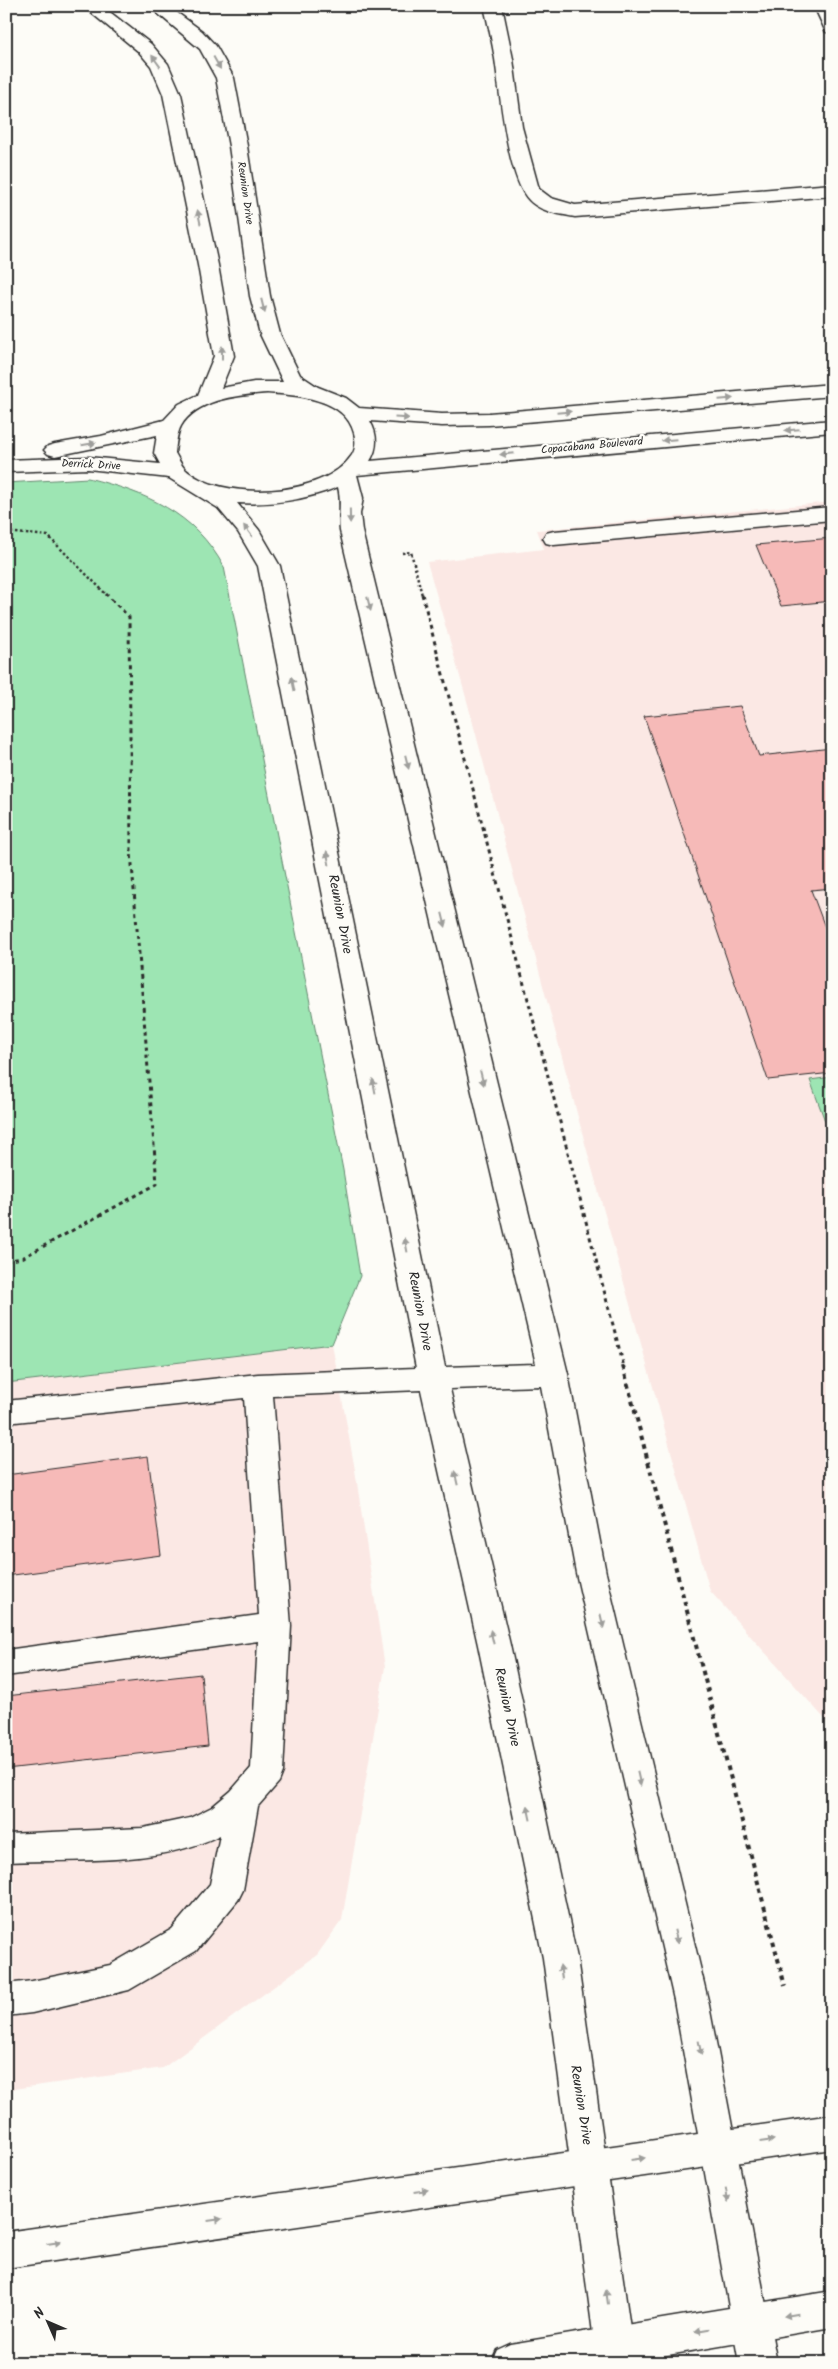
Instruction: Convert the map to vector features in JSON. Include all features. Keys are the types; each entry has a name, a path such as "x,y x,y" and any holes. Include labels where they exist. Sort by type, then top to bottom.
{"main road":[{"path":"91,6 145,48 159,64 172,94 208,265 224,356 207,398"},
{"name":"Reunion Drive","path":"157,6 196,34 207,46 225,78 238,146 260,296 270,334 290,378 312,392"},
{"path":"493,6 504,59 513,127 530,189 533,195 546,203 576,211 832,190"},
{"path":"823,6 832,28"},
{"path":"250,388 283,388 312,392 335,401 353,414 363,427 366,441 363,455 350,472 307,493 283,498 234,497 212,492 175,472 167,460 164,448 165,436 171,425 186,410 207,398 250,388"},
{"path":"353,414 442,420 490,418 832,390"},
{"name":"Derrick Drive","path":"6,457 102,442 171,425"},
{"name":"Copacabana Boulevard","path":"350,472 832,426"},
{"name":"Derrick Drive","path":"6,466 88,463 175,472"},
{"path":"350,472 352,498 349,514 351,531 553,1374 591,1573 691,2000 758,2363"},
{"name":"Reunion Drive","path":"196,484 226,504 248,530 269,566 433,1378 494,1645 560,1958 615,2354"},
{"path":"554,538 832,513"},
{"path":"6,1412 258,1385 553,1374"},
{"path":"6,1848 143,1842 196,1831 224,1817 243,1801 267,1772 275,1626 258,1385"},
{"path":"6,1663 275,1626"},
{"path":"6,2000 32,1998 117,1979 184,1940 226,1890 243,1801"},
{"path":"6,2250 832,2132"},
{"path":"510,2363 615,2354 750,2322 832,2308"}],"path":[{"path":"6,532 48,536 129,617 131,852 157,1184 22,1258 6,1261"},
{"path":"357,557 411,552 785,1986"}],"shaded area":[{"path":"832,502 832,1727 710,1591 586,1147 467,701 427,562 544,549 537,530"},
{"path":"332,1344 355,1470 385,1667 342,1920 317,1955 163,2068 6,2090 6,1383"}],"green space":[{"path":"88,478 130,490 149,498 183,519 212,548 224,567 343,1170 360,1276 332,1344 6,1383 6,483"},
{"path":"832,1077 832,1140 810,1080"}],"building":[{"path":"832,538 832,601 781,606 756,545"},
{"path":"740,706 759,756 832,748 832,888 811,890 832,946 832,1073 768,1080 644,716"},
{"path":"148,1456 161,1555 6,1576 6,1475"},
{"path":"201,1674 208,1746 6,1769 6,1696"}]}
